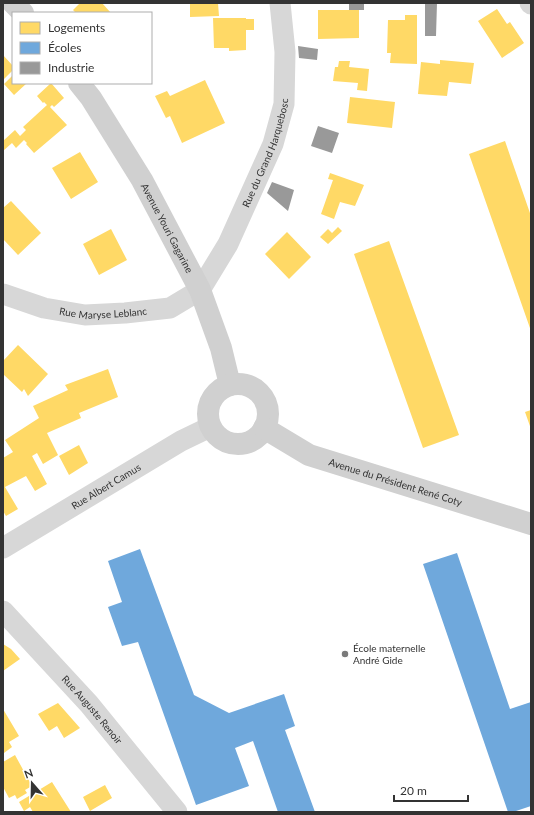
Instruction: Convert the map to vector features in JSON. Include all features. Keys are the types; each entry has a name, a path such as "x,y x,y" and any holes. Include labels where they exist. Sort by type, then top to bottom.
{"street":[{"path":"13,3 22,12"},
{"name":"Rue du Grand Harquebosc","path":"200,290 228,244 273,144 284,104 285,52 280,3"},
{"name":"Avenue Youri Gagarine","path":"80,84 91,98 142,180 200,290 220,348 230,385"},
{"name":"Rue Maryse Leblanc","path":"3,294 44,308 85,315 125,313 170,308 200,290"},
{"path":"230,385 247,385 255,389 266,403 268,411 264,428 253,440 245,443 237,444 221,439 210,427 208,410 210,401 222,388 230,385"},
{"name":"Rue Albert Camus","path":"3,548 181,440 210,427"},
{"name":"Avenue du Président René Coty","path":"264,428 309,455 531,524"},
{"name":"Rue Auguste Renoir","path":"3,610 89,704 177,812"}],"building: Logements":[{"path":"80,3 102,3 110,12 75,12 73,10"},
{"path":"190,3 218,3 219,16 190,17"},
{"path":"497,9 507,24 510,22 524,43 502,58 478,21"},
{"path":"318,10 359,10 359,38 318,39"},
{"path":"405,15 417,15 417,64 390,63 391,53 387,53 388,20 405,20"},
{"path":"213,18 254,19 254,30 246,30 246,50 229,51 229,48 214,48"},
{"path":"3,55 12,65 12,71 3,80"},
{"path":"440,60 474,63 471,84 449,82 447,96 418,94 421,62 440,64"},
{"path":"339,61 350,61 349,67 369,69 367,91 357,90 358,83 333,81 335,67 338,67"},
{"path":"12,76 12,84 26,84 14,95 4,84"},
{"path":"205,80 225,123 182,143 170,116 166,118 155,96 167,91 170,96"},
{"path":"50,84 52,84 64,98 54,107 52,105 50,107 67,125 34,153 24,140 16,148 12,143 3,151 3,141 15,130 20,136 26,130 23,127 47,105 37,96"},
{"path":"350,97 395,102 392,128 347,123"},
{"path":"505,141 531,216 531,331 469,154"},
{"path":"80,152 98,182 71,199 52,168"},
{"path":"330,173 364,185 355,206 340,202 334,219 321,214 333,180 328,179"},
{"path":"11,201 41,233 18,255 3,239 3,208"},
{"path":"338,227 342,231 328,244 320,237 328,229 332,233"},
{"path":"111,229 127,260 99,275 83,244"},
{"path":"287,232 311,257 289,279 265,254"},
{"path":"389,241 459,435 423,448 354,254"},
{"path":"18,345 48,374 28,396 24,389 22,392 3,374 3,361"},
{"path":"108,369 118,397 79,413 81,418 47,433 58,455 43,464 37,453 32,456 47,484 35,491 26,476 5,487 18,509 6,516 3,511 3,458 13,452 5,440 39,418 33,406 68,390 65,385"},
{"path":"531,410 531,429 525,412"},
{"path":"79,445 88,463 69,475 59,456"},
{"path":"3,644 11,649 20,659 3,671"},
{"path":"58,703 80,728 64,738 57,726 49,731 38,714"},
{"path":"3,709 19,736 9,742 12,747 4,753"},
{"path":"15,755 32,786 25,790 27,793 17,799 15,795 9,798 3,787 3,762"},
{"path":"52,782 71,812 33,812 30,807 24,811 19,802"},
{"path":"105,785 112,798 90,811 83,797"}],"building: Écoles":[{"path":"140,549 194,695 229,713 284,694 295,726 285,730 315,812 278,812 253,741 235,748 249,786 196,805 138,642 122,646 108,607 122,602 108,561"},
{"path":"457,553 510,709 531,702 531,806 513,812 508,812 423,564"}],"building: Industrie":[{"path":"349,3 364,3 364,10 349,10"},
{"path":"425,3 437,3 436,36 425,36"},
{"path":"298,46 318,49 317,60 299,58"},
{"path":"318,126 339,133 332,153 311,146"},
{"path":"272,182 294,190 288,211 267,193"}],"place":[{"name":"École maternelle André Gide","path":"345,654"}]}
